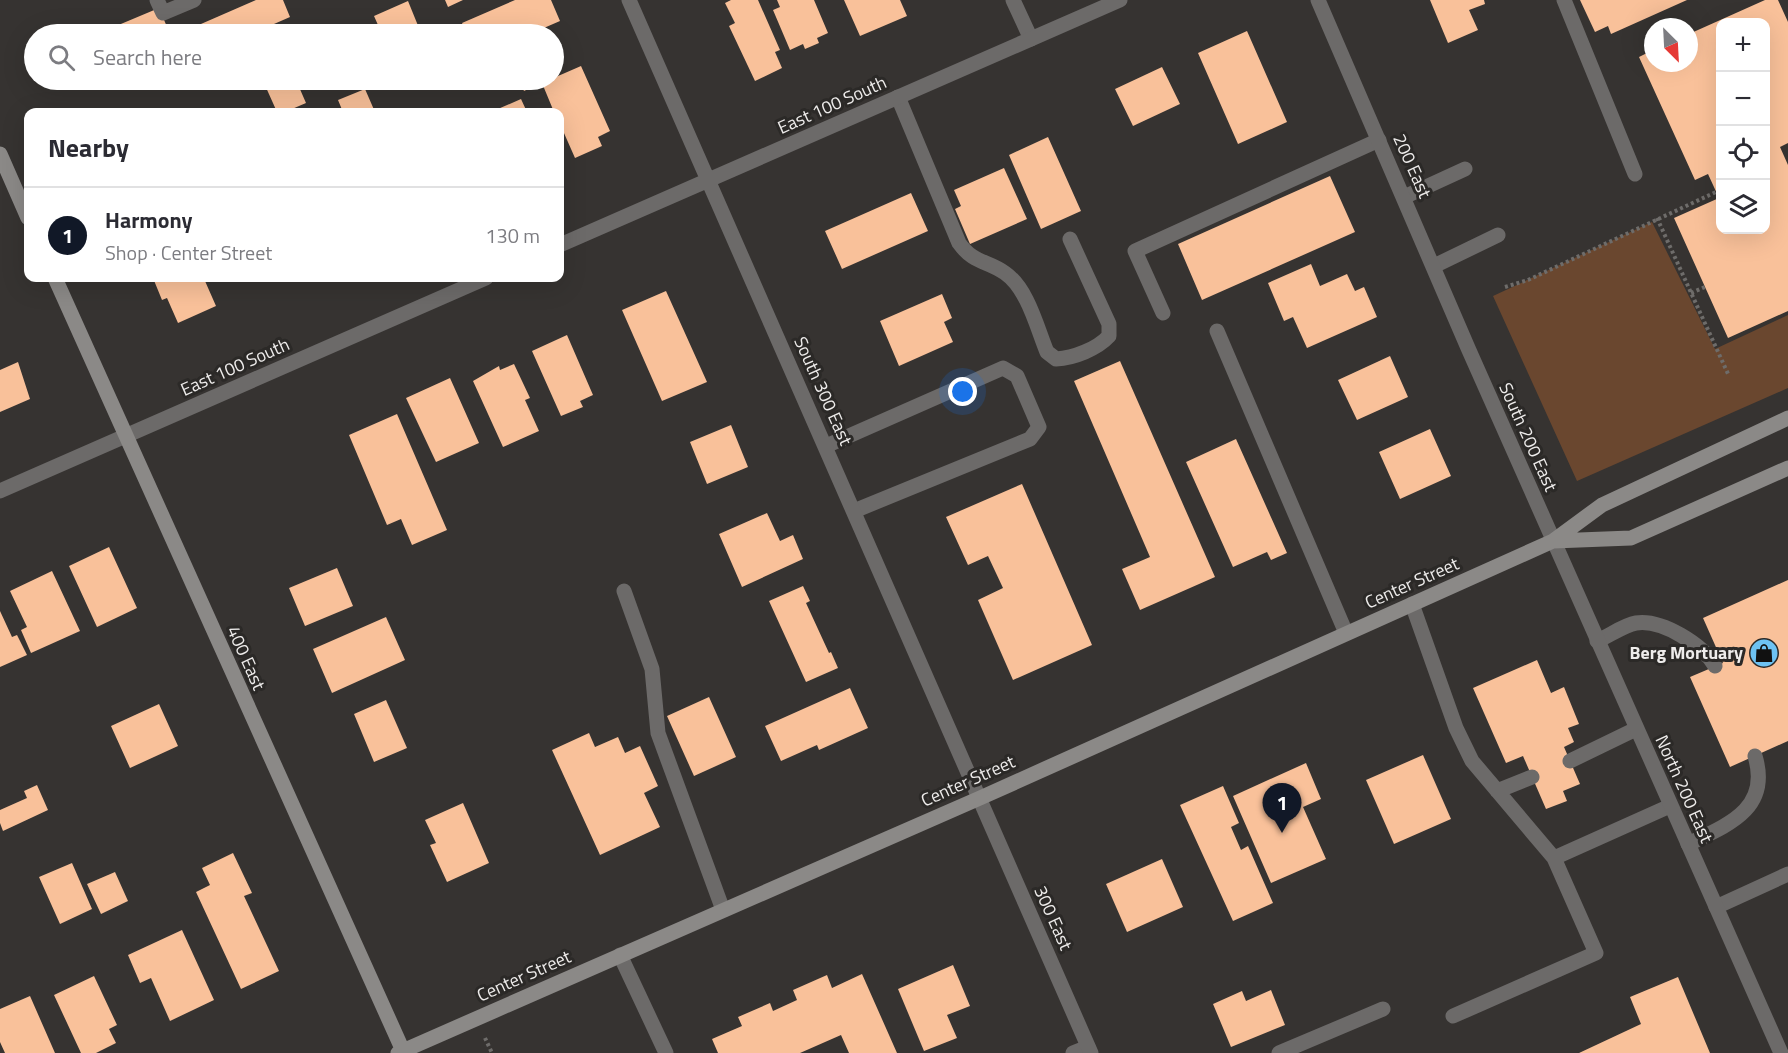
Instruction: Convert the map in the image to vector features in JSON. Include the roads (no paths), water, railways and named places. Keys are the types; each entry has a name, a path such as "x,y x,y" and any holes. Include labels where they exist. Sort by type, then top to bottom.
{"street":[{"path":"157,0 163,13 194,0"},
{"name":"South 300 East","path":"629,0 980,798"},
{"path":"1013,0 1031,39"},
{"name":"East 100 South","path":"564,243 1120,0"},
{"name":"200 East","path":"1318,0 1468,348"},
{"path":"1564,0 1635,174"},
{"path":"898,97 959,243 968,256 1005,272 1018,285 1047,352 1056,359 1070,358 1104,342 1109,336 1108,324 1070,239"},
{"path":"1163,313 1135,251 1379,141"},
{"path":"0,154 24,209"},
{"path":"1404,197 1465,170"},
{"path":"1434,266 1498,235"},
{"name":"400 East","path":"57,282 402,1052"},
{"name":"East 100 South","path":"0,491 477,282"},
{"path":"1217,331 1346,633"},
{"name":"South 200 East","path":"1468,348 1553,541"},
{"path":"826,446 1003,368 1017,376 1039,427 1030,439 854,511"},
{"name":"Center Street","path":"402,1052 980,798 1553,541 1602,505 1788,418"},
{"name":"Center Street","path":"1553,541 1631,538 1788,468"},
{"name":"North 200 East","path":"1553,541 1780,1053"},
{"path":"624,591 652,669 658,733 723,910"},
{"path":"1412,604 1455,728 1472,761 1554,858 1596,953 1453,1016"},
{"path":"1598,641 1636,623 1654,624 1689,639 1708,653 1715,666"},
{"path":"1570,761 1636,729"},
{"path":"1688,844 1734,822 1753,802 1760,772 1755,756"},
{"path":"1497,791 1532,777"},
{"name":"300 East","path":"980,798 1090,1050"},
{"path":"1554,858 1670,806"},
{"path":"1716,907 1788,874"},
{"path":"620,955 666,1053"},
{"path":"1279,1053 1383,1009"},
{"path":"1072,1053 1090,1050"}],"place":[{"name":"Berg Mortuary","path":"1764,653"},
{"name":"Harmony","path":"1282,833"}]}
